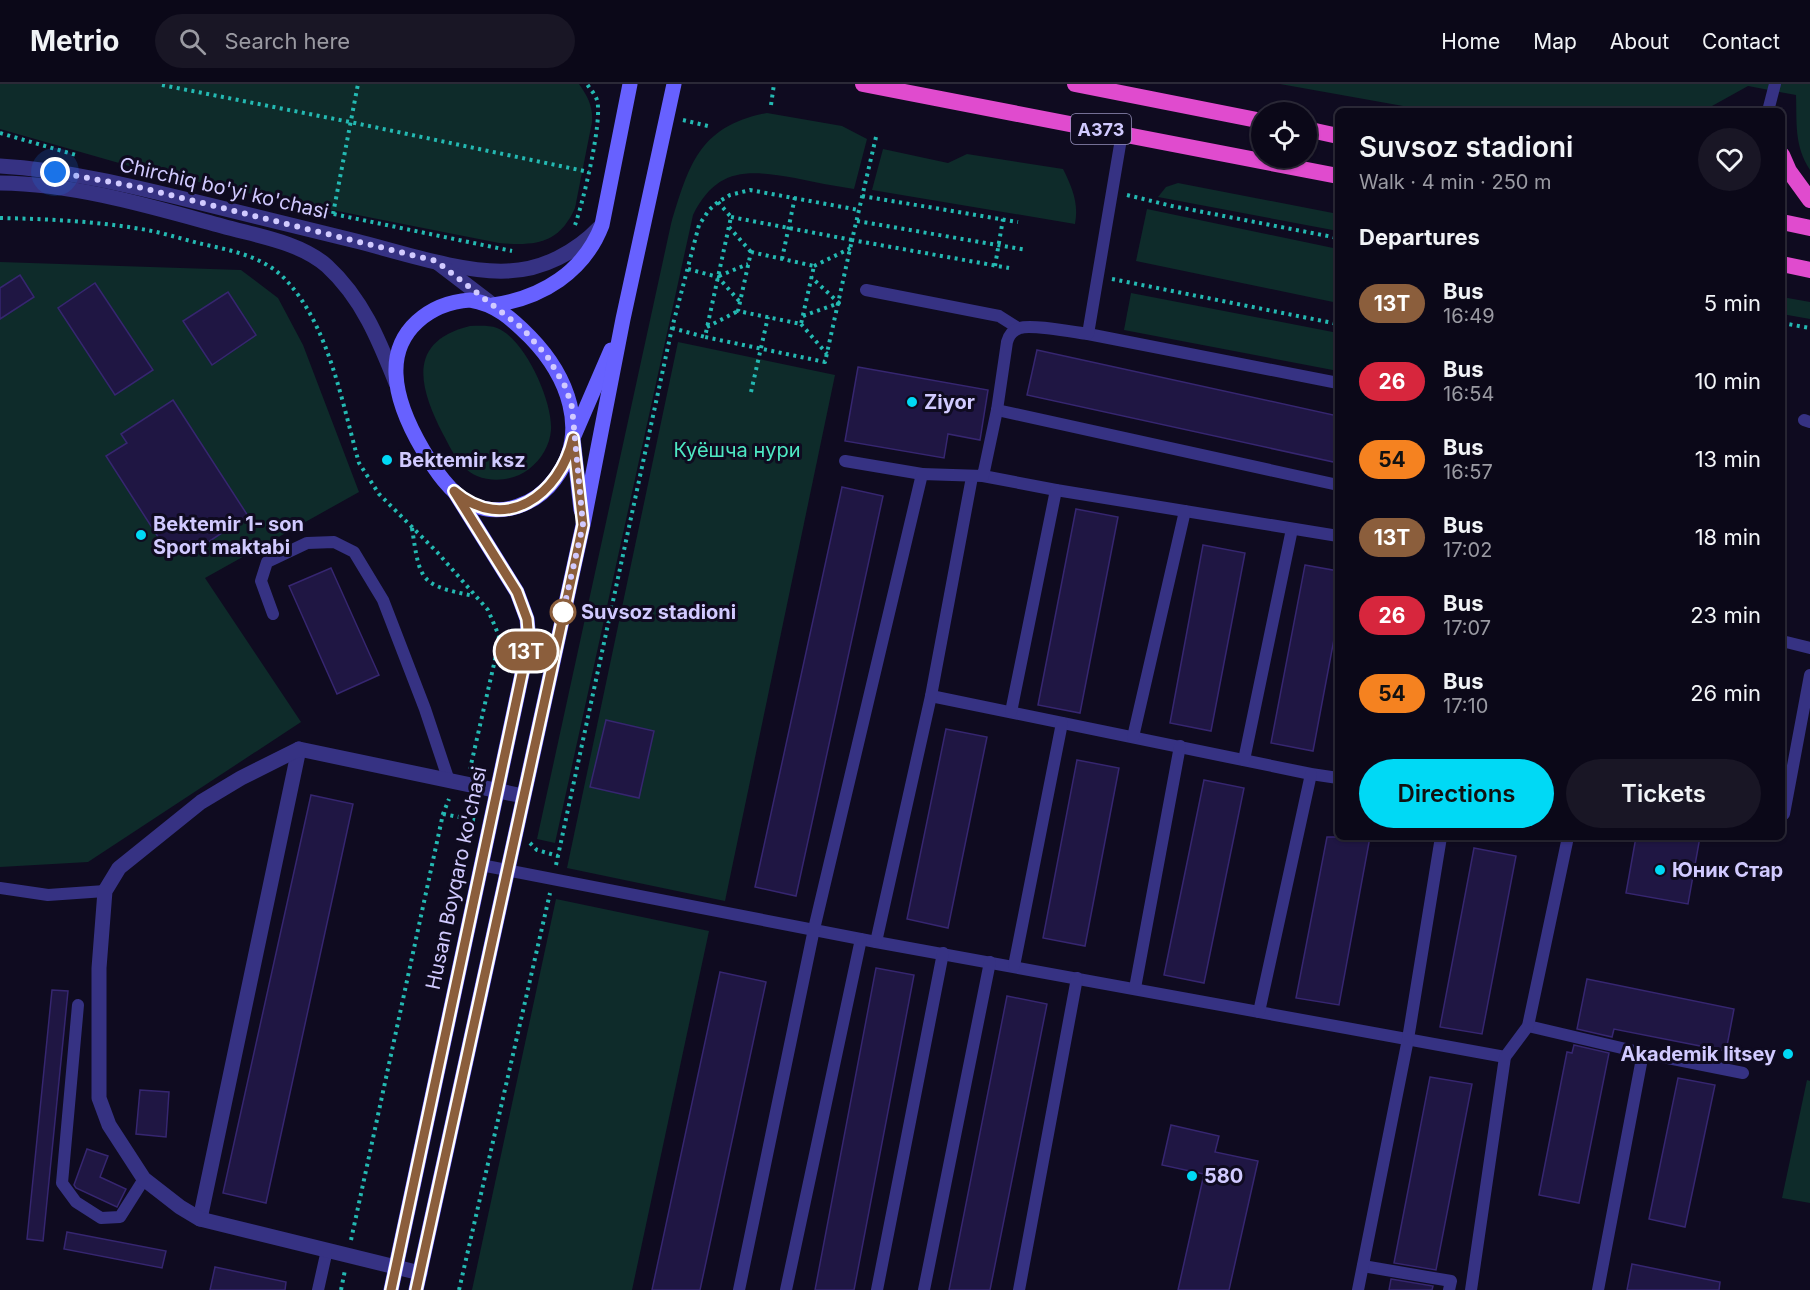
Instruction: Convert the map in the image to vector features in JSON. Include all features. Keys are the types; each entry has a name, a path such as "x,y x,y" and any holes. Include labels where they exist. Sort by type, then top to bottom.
{"highway":[{"name":"A373","path":"863,84 1335,175"},
{"name":"A373","path":"1075,84 1251,119"},
{"path":"1317,131 1335,135"},
{"path":"1785,162 1810,200"},
{"path":"1785,223 1810,228"},
{"path":"1785,265 1810,270"}],"main road":[{"name":"Husan Boyqaro ko'chasi","path":"391,1290 529,641 527,619 517,592 454,491 434,468 402,406 397,386 396,368 399,349 408,331 421,316 444,304 470,300 493,305 524,298 559,280 586,256 596,241 602,225 630,84"},
{"name":"Husan Boyqaro ko'chasi","path":"416,1290 583,525 623,320 674,84"},
{"name":"Husan Boyqaro ko'chasi","path":"493,305 528,335 547,356 566,388 572,407 573,438 583,525"},
{"name":"Husan Boyqaro ko'chasi","path":"454,491 471,504 502,510 522,505 540,495 555,479 567,460 573,438 623,320"}],"street":[{"name":"Chirchiq bo'yi ko'chasi","path":"0,166 34,168 138,187 436,261 488,271 530,268 570,252 602,225"},
{"name":"Chirchiq bo'yi ko'chasi","path":"0,183 74,189 130,201 278,242 315,257 345,284 359,304 377,336 397,386"},
{"name":"Chirchiq bo'yi ko'chasi","path":"436,261 493,305"},
{"path":"420,1274 200,1219 180,1207 144,1179 109,1125 99,1098 99,968 105,891 119,868 201,802 299,748 523,796"},
{"path":"200,1219 299,748"}],"lane":[{"path":"1769,108 1775,84"},
{"path":"1088,334 1122,133"},
{"path":"866,290 999,316 1018,328"},
{"path":"876,942 978,476 997,410 1009,335 1018,328 1024,327 1088,334 1335,382"},
{"path":"997,410 1335,484"},
{"path":"845,461 922,474 978,476 1335,536"},
{"path":"739,1290 814,929 922,474"},
{"path":"1011,712 1056,490"},
{"path":"1133,737 1185,511"},
{"path":"1244,760 1292,529"},
{"path":"273,614 261,581 267,562 306,543 334,542 354,552 382,600 425,710 457,782"},
{"path":"1785,642 1810,648"},
{"path":"1785,809 1810,675"},
{"path":"931,696 1335,778"},
{"path":"1014,966 1062,723"},
{"path":"1135,988 1180,746"},
{"path":"1259,1012 1311,774"},
{"path":"1358,1290 1408,1039 1441,840"},
{"path":"1363,1266 1450,1286 1471,1287 1505,1057 1528,1026 1567,840"},
{"path":"481,865 876,942 1505,1057"},
{"path":"0,888 48,895 105,891"},
{"path":"786,1290 861,939"},
{"path":"877,1290 943,953"},
{"path":"924,1290 990,962"},
{"path":"1019,1290 1077,978"},
{"path":"78,1005 62,1183 76,1202 101,1218 120,1217 144,1179"},
{"path":"1528,1026 1643,1053 1743,1073"},
{"path":"1598,1290 1643,1053"},
{"path":"318,1290 327,1250"}],"path":[{"path":"333,214 358,84"},
{"path":"571,231 576,223 595,137 597,101 587,84"},
{"path":"771,105 774,84"},
{"path":"162,85 589,172"},
{"path":"668,117 712,127"},
{"path":"0,134 77,156"},
{"path":"672,328 825,362 876,137"},
{"path":"459,1290 554,878 672,328 699,225 709,210 718,202 730,195 750,190 860,210"},
{"path":"1112,191 1172,206 1335,237"},
{"path":"862,196 1017,222"},
{"path":"782,259 795,197"},
{"path":"718,202 731,217 1009,268"},
{"path":"309,209 489,247 520,251"},
{"path":"705,337 731,217"},
{"path":"0,218 52,219 141,229 238,252 268,264 285,279 300,298 316,326 327,351 358,463 379,494 437,552 488,610 494,622 498,644 468,777 457,782 443,814 341,1290"},
{"path":"995,266 1003,219"},
{"path":"857,221 1027,250"},
{"path":"729,227 751,252 813,266 851,249"},
{"path":"738,311 751,252"},
{"path":"718,277 749,264"},
{"path":"801,324 813,266"},
{"path":"688,269 718,277 740,302"},
{"path":"1097,276 1335,323"},
{"path":"811,277 839,303"},
{"path":"803,316 839,303"},
{"path":"707,327 738,311 801,324 827,354"},
{"path":"751,392 768,317"},
{"path":"1785,324 1810,328"},
{"path":"411,528 420,574 439,589 476,596"},
{"path":"443,814 490,823"},
{"path":"516,829 532,833 530,842 537,850 558,856"}],"green space":[{"path":"0,84 579,84 589,102 592,122 575,208 569,220 553,236 544,240 535,243 512,244 242,192 133,167 0,129"},
{"path":"1280,84 1810,84 1810,170 1799,143 1796,95 1748,86 1708,108 1414,108"},
{"path":"767,113 842,126 867,139 854,189 778,175 735,175 712,188 702,199 693,215 555,843 537,839 671,224 691,166 711,138 744,119"},
{"path":"883,149 948,163 967,154 1063,169 1074,195 1075,224 872,190"},
{"path":"1178,183 1335,213 1335,230 1158,197 1166,187"},
{"path":"1147,209 1335,248 1335,302 1136,261"},
{"name":"Bektemir 1- son Sport maktabi","path":"0,262 241,270 278,298 303,345 359,492 205,578 301,722 88,862 0,867"},
{"path":"1131,293 1335,332 1335,370 1124,330"},
{"path":"1785,298 1810,302 1810,319 1785,315"},
{"path":"470,326 497,328 518,345 535,373 547,404 551,430 547,447 533,465 523,473 511,478 497,480 484,478 466,469 449,446 428,400 424,384 427,355 435,343 449,333"},
{"name":"Куёшча нури","path":"678,342 835,375 725,901 567,868"},
{"path":"556,899 709,931 632,1290 472,1290"},
{"path":"1807,1080 1810,1081 1810,1203 1782,1198"}],"building":[{"path":"20,275 34,297 0,319 0,288"},
{"path":"95,283 153,370 115,395 58,308"},
{"path":"228,292 256,335 212,365 183,321"},
{"path":"1037,350 1335,415 1335,462 1027,395"},
{"path":"858,367 988,390 980,440 948,434 944,458 845,441"},
{"path":"173,400 248,516 196,550 190,541 169,554 106,456 127,443 121,434"},
{"path":"842,487 883,496 796,896 755,887"},
{"path":"1076,509 1118,517 1080,713 1038,705"},
{"path":"1203,545 1245,553 1211,731 1170,723"},
{"path":"1305,565 1335,570 1335,634 1313,751 1271,743"},
{"path":"331,568 379,675 337,694 289,586"},
{"path":"606,720 654,731 639,798 590,787"},
{"path":"946,729 987,737 948,928 907,919"},
{"path":"1077,760 1119,768 1085,946 1043,938"},
{"path":"1204,780 1244,788 1204,983 1164,975"},
{"path":"311,795 353,804 266,1203 223,1193"},
{"path":"1327,837 1335,837 1335,840 1369,840 1339,1005 1296,998"},
{"path":"1635,840 1699,840 1688,904 1626,893"},
{"path":"1474,848 1516,856 1482,1034 1440,1027"},
{"path":"876,968 914,975 854,1290 815,1290"},
{"path":"720,972 766,982 700,1290 652,1290"},
{"path":"1587,979 1734,1009 1726,1051 1614,1029 1612,1037 1577,1029"},
{"path":"52,990 68,991 43,1241 27,1239"},
{"path":"1007,996 1047,1004 990,1290 949,1290"},
{"path":"1574,1045 1609,1053 1579,1203 1539,1195 1567,1052 1572,1053"},
{"path":"1430,1077 1472,1084 1436,1270 1394,1263"},
{"path":"1678,1078 1715,1085 1685,1227 1649,1219"},
{"path":"140,1090 169,1092 166,1137 136,1134"},
{"path":"1171,1125 1219,1136 1215,1152 1258,1161 1229,1290 1178,1290 1204,1174 1162,1165"},
{"path":"87,1149 108,1156 100,1177 126,1189 117,1207 74,1185"},
{"path":"67,1232 166,1251 162,1268 64,1249"},
{"path":"1632,1264 1720,1282 1719,1290 1627,1290"},
{"path":"215,1267 286,1282 285,1290 210,1290"},
{"path":"1391,1279 1433,1286 1432,1290 1389,1290"}],"bus line":[{"name":"13Т","path":"391,1290 529,641 527,619 517,592 454,491 471,504 502,510 531,501 548,488 562,471 573,438 583,525 416,1290"}],"place":[{"name":"Ziyor","path":"912,402"},
{"name":"Bektemir ksz","path":"387,460"},
{"name":"Bektemir 1- son Sport maktabi","path":"141,535"},
{"name":"Suvsoz stadioni","path":"563,612"},
{"name":"Юник Стар","path":"1660,870"},
{"name":"Akademik litsey","path":"1788,1054"},
{"name":"580","path":"1192,1176"}],"route":[{"path":"55,172 138,187 436,261 522,328 547,356 566,388 572,407 573,438 583,525 563,612"}]}
